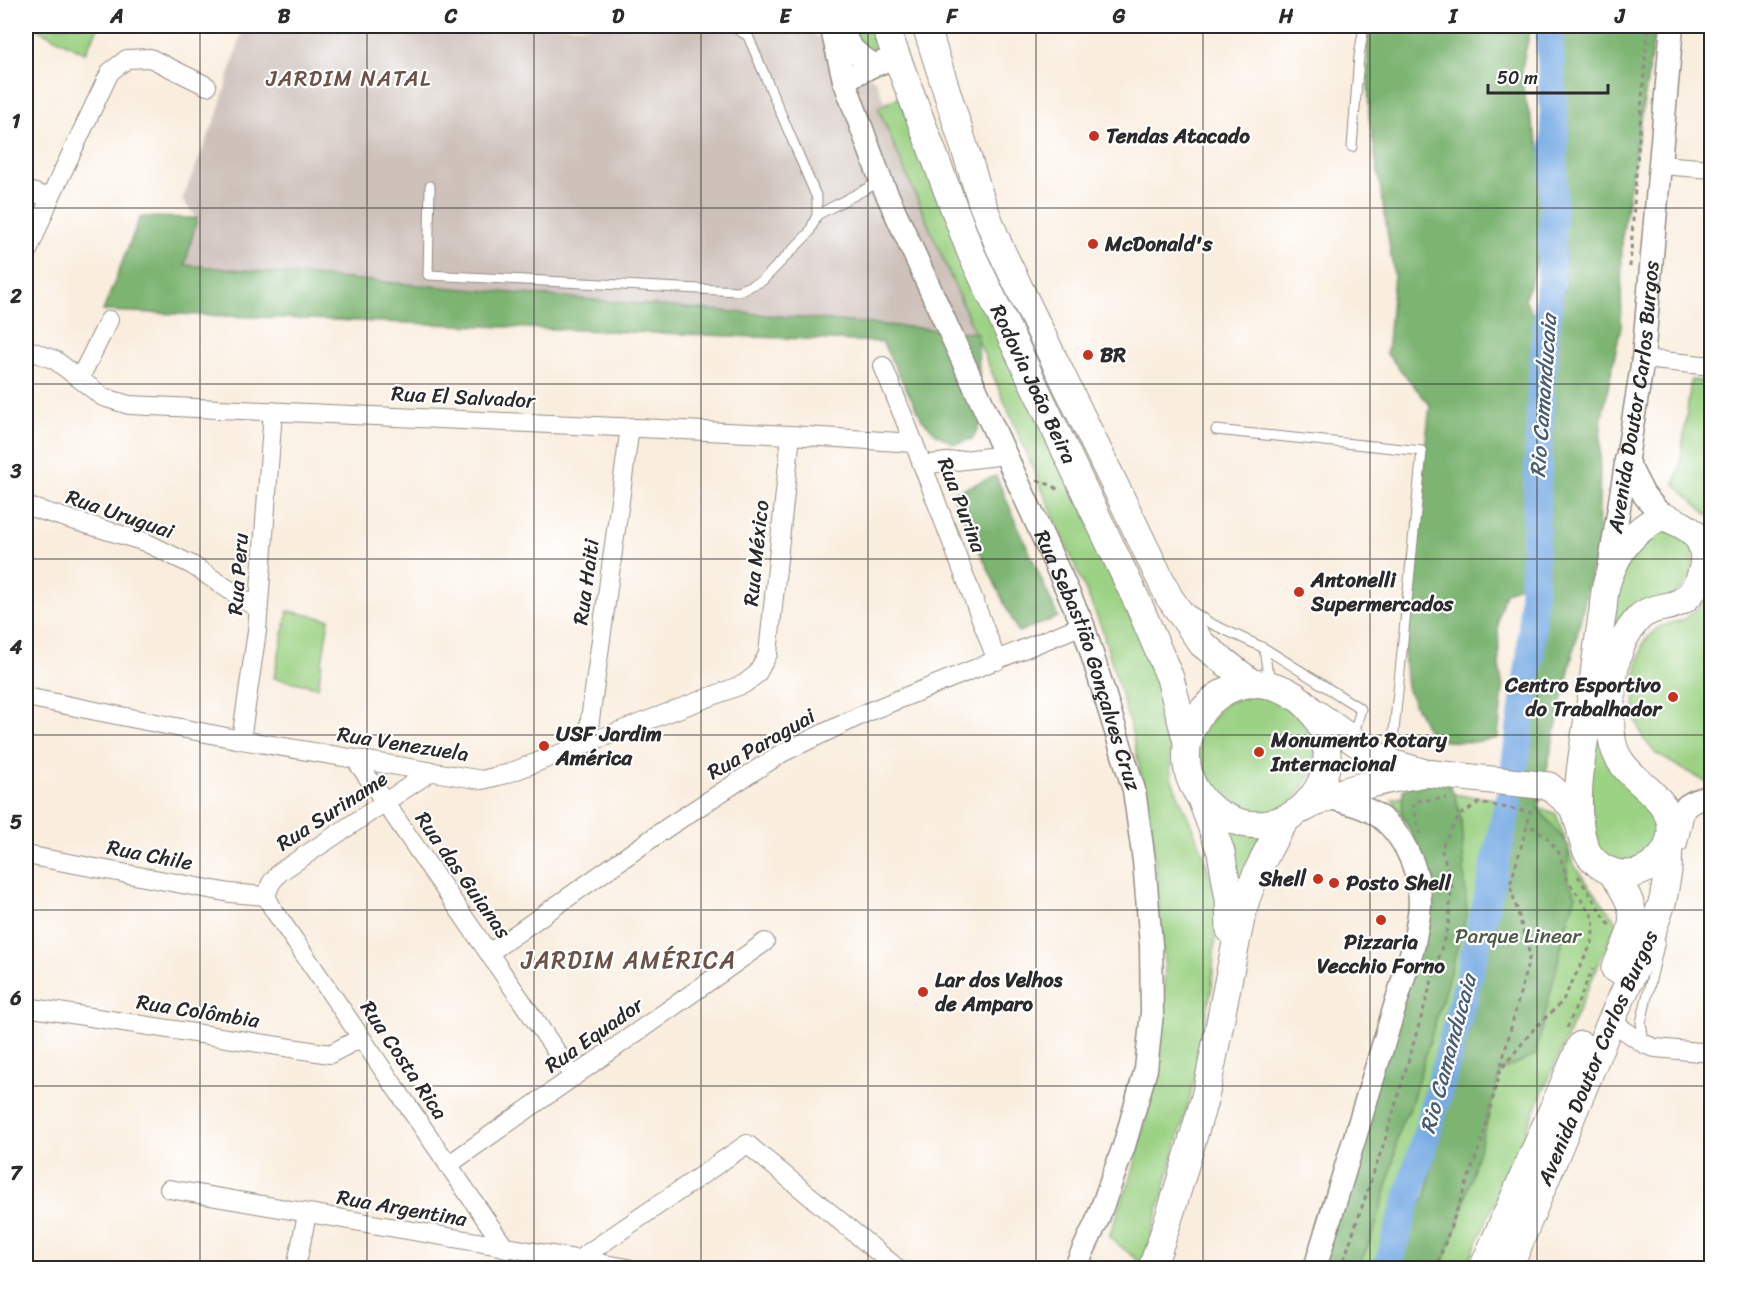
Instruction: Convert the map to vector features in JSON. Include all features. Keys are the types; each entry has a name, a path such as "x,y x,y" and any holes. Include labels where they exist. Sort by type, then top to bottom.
{"main road":[{"name":"Rodovia João Beira","path":"885,26 885,61 971,253 1138,603 1170,678 1187,742"},
{"name":"Rodovia João Beira","path":"927,30 982,203 999,246 1169,597 1202,644 1265,685"},
{"path":"885,61 927,30"},
{"path":"1231,964 1229,899 1221,852 1201,799 1191,782 1186,762 1187,742 1195,720 1210,701 1230,689 1265,685 1297,696 1352,740 1391,763 1432,774 1545,786 1570,804 1576,813 1585,847 1591,857 1611,872 1625,874 1646,869 1662,856 1670,834 1668,813 1660,801 1626,768 1618,757 1612,737 1612,684 1615,660 1628,631 1639,617 1652,608 1680,602 1693,591 1703,566 1703,550 1697,537 1676,521 1662,516 1644,526 1629,540 1607,581"},
{"name":"Avenida Doutor Carlos Burgos","path":"1581,767 1607,581"},
{"path":"1152,1269 1169,1220 1206,1091 1231,964 1248,894 1258,869 1294,814 1315,795 1324,774 1328,752 1323,730 1312,710"},
{"path":"1545,786 1581,767 1626,768"},
{"path":"1581,767 1578,782 1582,834"},
{"path":"1201,799 1220,815 1242,824 1266,825 1294,814 1326,796 1384,781 1432,774"},
{"name":"Avenida Doutor Carlos Burgos","path":"1509,1269 1611,1021 1653,929 1663,900 1668,872 1670,834"},
{"name":"Avenida Doutor Carlos Burgos","path":"1483,1269 1627,941 1633,907 1625,890 1611,872"},
{"path":"1491,1269 1505,1219"}],"street":[{"name":"Rua Sebastião Gonçalves Cruz","path":"831,26 844,80 882,181 1083,625 1134,790 1144,861 1150,933 1152,1013 1146,1069 1124,1146 1097,1221 1075,1269"},
{"path":"843,26 844,39 859,56 885,61"},
{"name":"Avenida Doutor Carlos Burgos","path":"1607,581 1643,359 1672,26"},
{"path":"26,256 50,198 110,72 127,59 150,58 207,86"},
{"path":"844,80 885,61"},
{"path":"1660,165 1712,169"},
{"path":"26,190 50,198"},
{"path":"80,378 109,320"},
{"name":"Rua El Salvador","path":"26,349 55,360 103,397 129,405 630,427 914,443"},
{"path":"1643,359 1712,366"},
{"name":"Rua Purina","path":"882,366 997,660"},
{"name":"Rua Peru","path":"241,740 257,631 273,411"},
{"name":"Rua Haiti","path":"587,742 630,427"},
{"name":"Rua México","path":"757,674 768,654 791,435"},
{"path":"1626,460 1644,495 1662,516"},
{"path":"922,465 1010,463"},
{"name":"Rua Uruguai","path":"27,510 145,542 192,565 258,609"},
{"name":"Rua Paraguai","path":"489,952 668,827 782,753 870,711 1083,625"},
{"name":"Rua Venezuela","path":"26,697 241,740 482,780 506,774 744,684 757,674"},
{"name":"Rua das Guianas","path":"355,759 574,1077"},
{"name":"Rua Suriname","path":"266,896 271,883 280,872 432,771"},
{"path":"1315,1269 1414,944 1420,902 1416,871 1406,847 1392,828 1372,812 1326,796"},
{"path":"1670,834 1679,813 1702,799"},
{"name":"Rua Chile","path":"26,855 230,893 266,896"},
{"name":"Rua Costa Rica","path":"266,896 506,1249"},
{"name":"Rua Equador","path":"448,1165 765,942"},
{"name":"Rua Colômbia","path":"26,1008 330,1054 361,1038"},
{"path":"1611,1021 1644,1044 1655,1048 1712,1053"},
{"path":"578,1260 747,1144 897,1269"},
{"name":"Rua Argentina","path":"169,1189 628,1269"},
{"path":"296,1269 306,1214"}],"lane":[{"path":"430,186 428,275 738,291 762,281 809,233 817,215 817,198 748,36 733,27 720,26"},
{"path":"1352,147 1359,56 1364,26"},
{"path":"817,215 882,181"},
{"path":"1216,430 1422,451 1391,763"},
{"path":"1169,597 1210,623 1264,648 1361,710 1352,740"},
{"path":"1264,648 1267,669 1265,685"},
{"path":"1644,1044 1641,1023 1702,799"}],"path":[{"path":"1630,276 1635,174 1648,26"},
{"path":"1010,463 1062,493"},
{"path":"1341,1269 1386,1137 1448,926 1452,883 1441,848 1460,815 1479,803 1531,812 1510,885 1530,955 1481,1143 1436,1269"},
{"path":"1501,1070 1533,1030 1562,1002 1592,943 1594,919 1567,879 1559,853 1545,835 1527,824"},
{"path":"1576,873 1610,924 1608,933"},
{"path":"1564,1035 1595,963"}],"shaded area":[{"path":"244,26 803,26 876,81 978,333 185,265 197,218 182,200 217,115"}],"green space":[{"path":"31,26 99,26 85,53"},
{"path":"846,26 873,26 885,58 866,55"},
{"path":"1367,26 1531,26 1522,80 1527,107 1541,152 1546,187 1544,226 1536,264 1525,298 1535,320 1557,310 1566,286 1557,26 1656,26 1622,237 1621,326 1601,422 1598,542 1538,808 1569,846 1567,879 1576,895 1535,1056 1501,1070 1459,1221 1441,1268 1387,1268 1394,1237 1426,1196 1445,1099 1488,913 1490,889 1505,842 1501,817 1506,769 1535,699 1537,651 1533,627 1536,603 1527,581 1505,593 1498,617 1499,665 1503,689 1498,738 1474,742 1444,741 1427,730 1407,689 1403,641 1430,405 1387,354 1394,275 1369,116"},
{"path":"898,97 1161,683 1169,733 1171,778 1203,852 1217,903 1212,986 1192,1090 1143,1264 1109,1237 1134,1168 1156,1076 1165,971 1152,829 1132,732 1101,626 878,108"},
{"path":"140,217 197,218 185,265 978,333 980,425 972,439 955,444 936,434 922,419 882,342 103,311"},
{"path":"1691,380 1711,382 1711,518 1675,485 1680,465"},
{"path":"996,476 1058,617 1018,632 952,493"},
{"path":"1661,526 1694,548 1692,576 1681,589 1620,626 1610,765 1660,815 1660,843 1641,862 1617,864 1596,849 1588,779 1617,583 1639,546"},
{"name":"Centro Esportivo do Trabalhador","path":"1711,596 1711,782 1704,781 1656,754 1643,738 1635,717 1635,677 1643,643 1659,627 1685,619"},
{"path":"288,611 329,619 318,687 274,678"},
{"path":"1254,695 1278,698 1297,710 1310,729 1316,750 1314,770 1293,802 1272,812 1249,814 1229,809 1200,777 1199,735 1225,703"},
{"path":"1441,771 1454,793 1461,818 1467,915 1409,1111 1400,1129 1393,1163 1369,1243 1357,1268 1309,1268 1416,914 1413,839 1402,814 1403,790"},
{"name":"Parque Linear","path":"1428,792 1527,802 1556,814 1575,867 1617,922 1466,1268 1331,1268 1438,878 1392,799"},
{"path":"1218,824 1271,830 1234,927"}],"waterway":[{"name":"Rio Camanducaia","path":"1515,765 1531,651 1541,389 1551,274 1555,134 1549,26"},
{"name":"Rio Camanducaia","path":"1387,1268 1453,1037 1483,920 1508,802"}],"place":[{"name":"Tendas Atacado","path":"1094,136"},
{"name":"McDonald's","path":"1093,244"},
{"name":"BR","path":"1088,355"},
{"name":"Antonelli Supermercados","path":"1299,592"},
{"name":"Centro Esportivo do Trabalhador","path":"1673,697"},
{"name":"USF Jardim América","path":"544,746"},
{"name":"Monumento Rotary Internacional","path":"1259,752"},
{"name":"Shell","path":"1318,879"},
{"name":"Posto Shell","path":"1334,883"},
{"name":"Pizzaria Vecchio Forno","path":"1381,920"},
{"name":"Lar dos Velhos de Amparo","path":"923,992"}],"district":[{"name":"JARDIM NATAL","path":"349,78"},
{"name":"JARDIM AMÉRICA","path":"629,960"}]}
